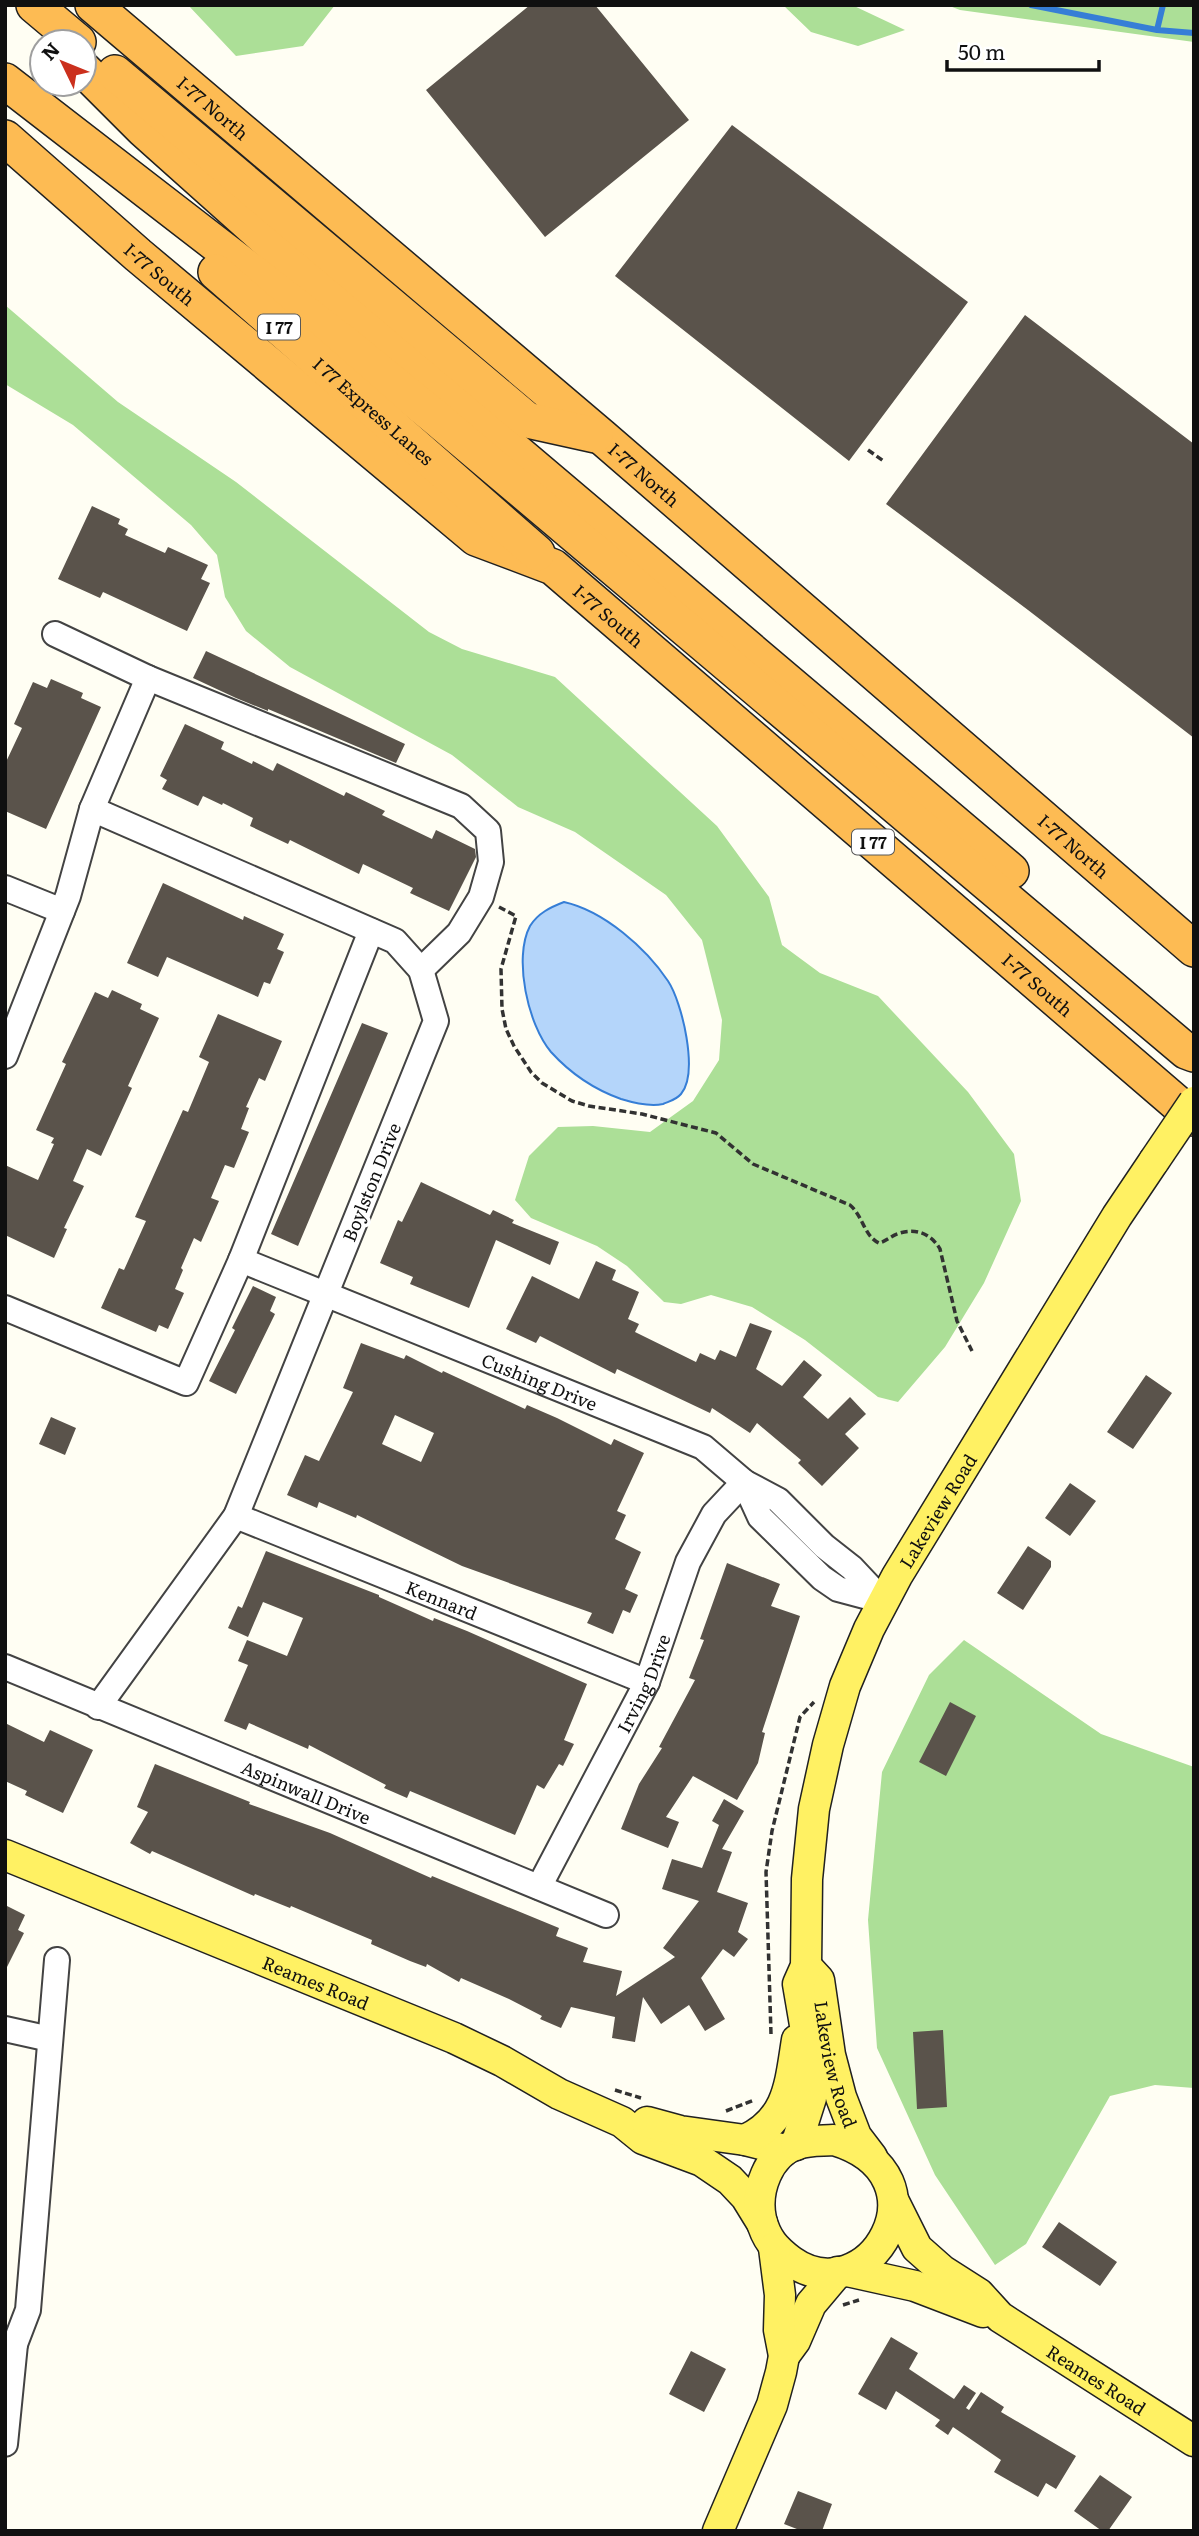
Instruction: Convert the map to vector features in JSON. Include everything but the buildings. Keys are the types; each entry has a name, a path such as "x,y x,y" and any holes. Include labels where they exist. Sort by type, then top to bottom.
{"highway":[{"path":"20,5 42,28"},
{"path":"34,5 61,28"},
{"name":"I-77 North","path":"93,5 602,437 1194,949"},
{"path":"98,59 527,420 602,437"},
{"path":"5,84 348,346 1148,1003 1194,1026"},
{"name":"I 77 Express Lanes","path":"5,84 553,567"},
{"path":"98,84 143,129 285,256 1148,1003 1186,1051 1194,1054"},
{"name":"I-77 South","path":"5,138 148,263 476,538 553,567 1194,1118"}],"main road":[{"name":"Lakeview Road","path":"791,2147 811,2098 812,2066 798,1984 806,1966 807,1879 814,1809 845,1686 856,1657 883,1601 918,1540 1117,1216 1194,1102"},
{"name":"Reames Road","path":"5,1855 454,2038 502,2061 559,2094 622,2122 643,2139 702,2161 730,2180 746,2197 768,2235"},
{"name":"Lakeview Road","path":"806,1966 819,1980 830,2055 841,2097 856,2136 875,2161"},
{"path":"745,2140 762,2133 777,2118 789,2091 802,2012"},
{"name":"Reames Road","path":"622,2122 648,2122 680,2131 791,2147"},
{"path":"768,2235 800,2267 822,2272 843,2271 864,2262 881,2246 892,2224 894,2202 888,2180 875,2161 852,2146 834,2140 811,2141 791,2147 773,2164 762,2184 759,2207 768,2235 780,2295 779,2330 784,2357"},
{"name":"Reames Road","path":"894,2202 908,2232 923,2255 979,2294 1000,2317 1194,2441"},
{"name":"Reames Road","path":"843,2271 915,2286 969,2308 1000,2317"},
{"path":"718,2531 772,2405 784,2357 795,2341 811,2304 843,2271"}],"street":[{"path":"55,634 148,678 461,806 488,831 491,862 481,897 459,933 421,970"},
{"path":"5,1056 62,911 92,809 148,678"},
{"name":"Boylston Drive","path":"92,809 395,941 421,970 436,1021 236,1516 98,1707"},
{"path":"5,888 62,911"},
{"path":"5,1308 186,1383 241,1260 372,931"},
{"name":"Cushing Drive","path":"241,1260 703,1447 744,1482 760,1517 822,1578 838,1589 883,1601"},
{"name":"Irving Drive","path":"539,1887 647,1682 688,1562 714,1514 744,1482"},
{"name":"Kennard","path":"236,1516 647,1682"},
{"name":"Aspinwall Drive","path":"5,1667 606,1915"},
{"path":"5,2444 10,2344 28,2310 57,1961"},
{"path":"5,2029 50,2039"}],"path":[{"path":"868,450 885,462"},
{"path":"481,897 516,916 501,969 502,1009 506,1029 514,1046 531,1072 542,1083 555,1093 580,1103 642,1114 716,1133 752,1164 850,1205 872,1240 879,1243 901,1233 916,1231 927,1234 940,1249 957,1321 972,1351"},
{"path":"772,2036 766,1872 772,1831 800,1717"},
{"path":"612,2089 647,2101"},
{"path":"721,2113 753,2101 762,2093"},
{"path":"835,2312 841,2306 857,2300 867,2300"}],"green space":[{"path":"188,5 335,5 303,46 236,56"},
{"path":"783,5 852,5 905,30 858,46 811,32"},
{"path":"947,5 1194,5 1194,42 960,10"},
{"path":"5,305 118,402 236,482 429,632 462,649 555,677 717,826 769,897 782,945 820,973 878,996 968,1092 1014,1154 1021,1201 984,1283 945,1347 898,1402 878,1397 805,1340 752,1307 711,1295 681,1304 664,1302 627,1266 597,1246 531,1218 515,1200 529,1156 558,1127 593,1126 650,1132 693,1101 719,1060 722,1020 702,940 666,895 575,832 518,807 452,755 290,667 246,631 225,597 217,555 191,525 73,425 5,384"},
{"path":"964,1640 1101,1734 1194,1767 1194,2088 1155,2085 1110,2096 1026,2244 995,2265 935,2175 877,2048 868,1920 882,1772 929,1675"}],"water":[{"path":"564,902 594,914 623,932 648,956 668,981 683,1020 689,1070 686,1084 675,1099 663,1104 647,1105 611,1095 592,1086 566,1067 543,1040 530,1009 526,991 523,973 525,939 537,917"}],"waterway":[{"path":"1031,5 1157,30 1194,33"},
{"path":"1157,30 1163,5"}]}
